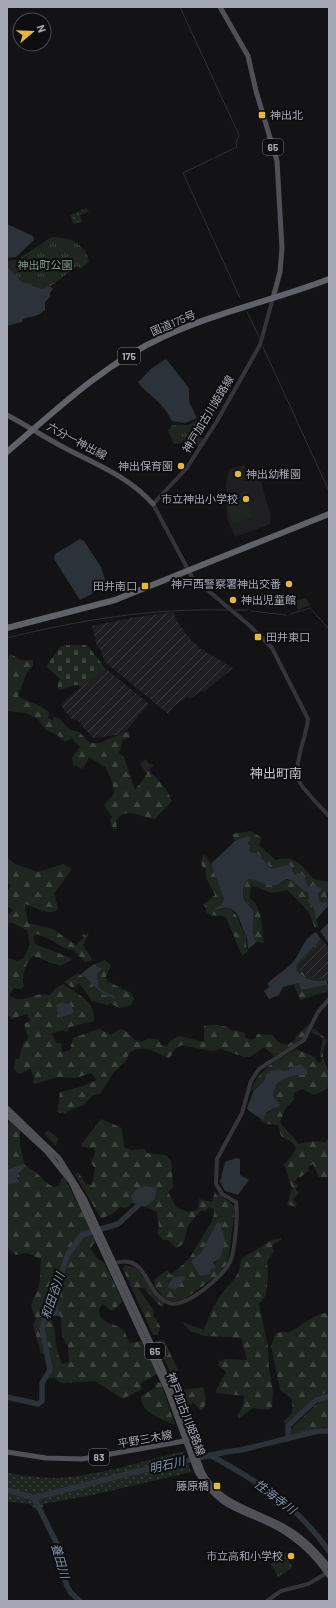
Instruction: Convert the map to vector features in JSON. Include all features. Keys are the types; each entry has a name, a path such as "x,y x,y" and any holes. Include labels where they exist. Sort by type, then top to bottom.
{"highway":[{"name":"国道175号","path":"7,452 73,396 117,363 162,337 329,279"},
{"path":"7,628 115,600 329,514"}],"main road":[{"name":"神戸加古川姫路線","path":"220,7 248,56 256,92 277,161 282,248 280,272 274,298"},
{"name":"六分一神出線","path":"7,415 63,448 117,474 135,486 153,504"},
{"name":"神戸加古川姫路線","path":"7,1108 46,1144 67,1168 84,1198 112,1264"},
{"name":"神戸加古川姫路線","path":"7,1115 47,1152 71,1182 163,1369 191,1449 206,1486 218,1500 230,1507 278,1528 289,1535 318,1560 328,1574"},
{"name":"平野三木線","path":"7,1452 46,1458 82,1459 188,1440"},
{"name":"神戸加古川姫路線","path":"200,1472 221,1496 235,1505 282,1525 300,1536 329,1567"}],"street":[{"name":"神戸加古川姫路線","path":"153,504 186,469 217,421 259,348 274,298"},
{"path":"153,504 192,577 250,626 272,648 308,719 308,730 299,760 297,773 299,782 329,816"},
{"path":"112,1264 125,1260 135,1263 162,1299 170,1303 186,1302 220,1276 230,1262 238,1212 236,1202 222,1194 216,1184 217,1159 242,1113 251,1081 259,1069 304,1040 318,1012 329,999"},
{"path":"267,1601 281,1591 308,1584 328,1574"}],"shaded area":[{"name":"市立神出小学校","path":"245,465 248,479 242,481 259,476 270,512 270,524 235,537 227,518 226,485 229,469"},
{"path":"174,612 175,618 190,639 201,649 233,668 204,692 201,691 190,699 187,697 174,706 168,714 105,662 100,648 97,646 92,626 130,618"},
{"path":"105,668 149,704 123,734 93,738 78,721 70,718 61,705"},
{"path":"323,941 329,949 329,978 322,979 307,975 297,967"}],"green space":[{"path":"87,208 89,212 80,215 82,222 73,224 70,215"},
{"name":"神出町公園","path":"52,237 76,242 84,250 89,262 80,269 77,266 51,286 42,289 22,282 7,266 7,261 16,260"},
{"path":"199,419 200,437 204,440 199,449 195,441 174,444 168,431 172,425 188,425"},
{"path":"245,491 252,517 234,523 231,521 228,501 230,497"},
{"path":"306,598 310,605 298,610 295,601"},
{"path":"87,645 105,668 81,687 75,685 59,690 57,687 60,679 46,666 61,646"},
{"path":"10,654 22,660 33,660 33,666 27,672 18,696 46,709 50,713 48,718 52,720 55,717 59,718 69,729 79,732 90,743 99,743 129,731 130,738 123,740 119,753 124,757 135,790 147,774 140,764 146,759 149,764 154,765 149,770 166,789 172,801 155,819 129,813 124,814 116,821 117,829 113,829 110,821 112,817 104,805 113,795 114,791 111,778 105,767 89,757 83,769 73,765 72,758 80,747 72,738 65,742 57,735 46,730 38,719 26,713 7,711 7,662"},
{"path":"251,831 262,838 259,845 276,860 294,860 314,879 329,882 329,891 326,895 329,899 329,906 327,902 320,902 318,898 319,892 308,886 306,880 295,875 290,865 271,868 257,853 250,852 247,836 235,841 232,834"},
{"path":"204,854 211,864 224,899 221,905 215,908 217,910 228,908 232,911 247,936 246,945 248,951 242,956 226,917 207,913 204,904 215,895 206,878 206,870 202,866 201,862"},
{"path":"7,857 15,864 38,872 63,864 72,869 54,894 58,907 57,910 53,912 45,912 25,904 28,923 53,929 76,945 84,937 82,935 89,933 83,945 92,959 91,961 85,962 73,950 64,948 37,934 33,937 35,944 71,958 72,960 60,966 33,956 24,970 24,986 21,989 14,988 9,996 20,999 39,995 50,995 56,988 63,984 89,1003 94,1014 94,1021 70,1027 67,1032 63,1030 52,1033 56,1043 61,1043 62,1052 70,1050 73,1038 99,1029 111,1035 122,1029 137,1041 141,1042 149,1038 159,1040 160,1044 166,1047 170,1041 179,1036 204,1042 204,1026 215,1025 228,1027 229,1029 245,1033 245,1037 250,1040 256,1038 257,1034 273,1035 278,1042 287,1045 296,1039 295,1037 310,1023 303,1038 274,1056 264,1047 250,1057 244,1057 221,1049 213,1051 182,1045 175,1049 169,1059 154,1051 145,1049 134,1050 129,1053 126,1061 114,1072 100,1094 93,1095 84,1105 68,1111 66,1114 57,1112 60,1092 80,1087 97,1080 91,1073 76,1078 57,1077 35,1084 33,1083 34,1078 31,1069 19,1074 14,1069 15,1059 19,1059 23,1044 28,1038 24,1024 30,1021 27,1014 12,1019 7,1014 7,957 17,961 24,958 30,945 27,930 10,922 7,924 7,916 13,910 7,906 7,892 11,886 7,882","holes":["56,1006 74,1013 63,1018 60,1017"]},
{"path":"249,879 254,879 270,885 284,880 295,883 309,893 308,901 314,909 318,926 315,928 308,911 287,890 272,893 251,885 250,898 257,907 259,913 264,943 257,942 252,930 252,907 246,901 244,894 244,886"},
{"path":"321,939 323,941 297,967 305,974 316,978 329,978 329,983 326,980 318,981 309,979 301,975 296,969 297,964"},
{"path":"105,960 111,966 106,976 107,981 131,993 134,999 131,1005 119,1008 110,1003 108,1005 92,1001 79,983 73,988 64,982 78,973 92,983 94,987 104,995 115,996 99,988 97,974 102,968 91,966"},
{"path":"299,983 301,990 326,985 329,988 329,994 326,992 300,1000 294,985"},
{"path":"313,1029 315,1029 327,1040 323,1057 329,1072 327,1089 314,1095 302,1089 294,1093 294,1099 285,1109 280,1122 298,1144 314,1141 325,1142 329,1138 329,1177 319,1177 313,1164 308,1167 309,1170 301,1177 298,1177 294,1183 298,1185 296,1190 299,1193 292,1200 297,1203 295,1207 287,1204 292,1188 284,1164 292,1156 296,1148 292,1142 281,1136 278,1125 266,1124 260,1121 261,1118 263,1119 266,1114 274,1109 279,1102 273,1096 276,1085 290,1077 308,1075 296,1066 285,1071 279,1069 266,1075 264,1081 250,1092 263,1071 296,1049 315,1057 318,1063 322,1061 320,1053 323,1040 320,1036 311,1033"},
{"path":"101,1119 122,1128 124,1147 131,1150 145,1149 147,1153 166,1155 171,1161 173,1187 168,1192 176,1207 188,1212 198,1210 199,1199 212,1202 215,1192 230,1202 235,1208 228,1262 218,1275 183,1300 172,1302 164,1298 156,1288 154,1280 167,1270 171,1275 189,1259 212,1221 214,1214 213,1209 209,1207 205,1211 200,1211 188,1226 184,1242 176,1248 168,1240 163,1240 157,1233 159,1228 157,1212 145,1207 149,1205 132,1200 133,1203 126,1208 120,1207 114,1213 101,1219 75,1174 78,1172 86,1184 92,1185 95,1168 91,1163 95,1153 94,1148 82,1147 81,1145","holes":["217,1222 220,1223 224,1241 221,1256 205,1275 200,1276 191,1263 202,1251"]},
{"path":"10,1120 20,1129 20,1145 24,1163 7,1170 7,1125"},
{"path":"48,1130 58,1138 56,1146 44,1134"},
{"path":"26,1166 35,1171 46,1182 54,1187 59,1186 61,1179 64,1177 96,1240 90,1249 97,1258 105,1264 123,1302 111,1311 103,1304 99,1309 101,1318 104,1321 122,1329 130,1343 141,1341 157,1374 140,1384 142,1389 123,1399 95,1381 61,1383 54,1377 48,1379 47,1355 41,1353 33,1325 36,1318 31,1306 39,1285 41,1259 27,1253 16,1255 7,1248 7,1185 20,1181 16,1176","holes":["56,1288 58,1313 61,1319 64,1340 68,1346 69,1362 62,1364 57,1348 53,1321 46,1319 47,1316 45,1316 50,1295"]},
{"path":"282,1239 272,1245 274,1251 267,1262 268,1275 266,1295 259,1304 268,1347 269,1369 273,1390 272,1408 267,1410 253,1408 239,1419 238,1415 243,1405 244,1396 216,1393 216,1390 226,1372 219,1366 219,1361 226,1359 247,1360 241,1338 205,1336 190,1331 182,1322 204,1330 215,1304 238,1272 241,1259 272,1240"},
{"path":"124,1265 135,1267 164,1302 163,1307 158,1304 144,1288 138,1288 154,1311 153,1315 160,1326 158,1335 153,1335 123,1269"},
{"path":"325,1313 329,1316 329,1392 315,1397 286,1425 283,1421 291,1414 292,1402 291,1398 280,1390 271,1346 276,1333 291,1331 311,1318"},
{"path":"164,1340 178,1370 176,1376 178,1381 175,1383 156,1341"},
{"path":"159,1382 161,1383 175,1425 153,1415 144,1407 142,1402 141,1396 155,1388 155,1384"},
{"path":"203,1387 206,1400 203,1409 201,1411 193,1402 189,1408 183,1390"},
{"path":"329,1399 329,1428 323,1427 290,1436 290,1430 320,1401"},
{"path":"184,1451 191,1472 88,1496 43,1504 43,1507 35,1509 29,1504 7,1501 7,1473 50,1478 72,1477 120,1468"},
{"path":"286,1552 292,1568 278,1577 271,1564 273,1562 271,1559"}],"water":[{"path":"7,224 33,236 34,240 16,257 7,258"},
{"path":"7,266 22,282 42,289 50,286 53,289 50,293 50,297 45,302 45,310 37,315 23,319 22,322 7,326"},
{"path":"166,359 189,388 189,402 197,418 185,423 172,421 162,406 138,382 152,368"},
{"path":"80,539 84,541 101,567 107,586 80,600 54,559 55,554"},
{"path":"247,836 251,838 248,842 250,852 257,853 271,868 290,865 295,875 299,873 303,874 308,886 310,887 314,885 322,889 318,894 320,902 327,902 328,906 316,920 314,909 308,901 309,893 293,882 287,879 278,884 267,885 253,879 249,879 244,887 243,893 244,899 252,910 253,935 257,942 248,949 247,936 238,916 228,908 215,910 215,908 221,905 224,899 211,864 235,841"},
{"path":"329,922 329,944 320,931"},
{"path":"316,932 321,939 297,964 296,969 301,975 309,979 318,981 326,980 329,988 326,985 301,990 299,983 283,987 279,995 269,999 264,991 269,987 268,983 293,962 305,942"},
{"path":"91,966 103,968 97,974 99,988 115,996 115,999 99,991 86,978 80,975"},
{"path":"61,1002 71,1005 74,1013 61,1018 58,1014 56,1006"},
{"path":"300,1064 306,1069 308,1075 290,1077 276,1085 273,1096 280,1104 279,1106 267,1112 263,1120 249,1111 247,1108 254,1090 264,1081 266,1075 270,1071 279,1069 285,1071"},
{"path":"236,1158 240,1159 240,1175 249,1180 238,1195 225,1191 220,1182 225,1162"},
{"path":"24,1163 26,1166 16,1176 20,1182 7,1185 7,1170"},
{"path":"145,1186 157,1188 154,1200 145,1207 133,1203 131,1196 137,1189"},
{"path":"217,1222 224,1222 221,1227 225,1240 222,1253 220,1258 213,1263 216,1267 211,1269 210,1274 200,1276 191,1262 202,1251"},
{"path":"185,1276 185,1279 175,1290 167,1287 173,1278"},
{"path":"55,1287 58,1309 61,1316 45,1316 44,1308 49,1304 48,1299"}],"waterway":[{"path":"180,7 239,135 236,143 237,147 214,158"},
{"path":"212,159 183,173 240,298"},
{"path":"247,312 259,337"},
{"path":"263,347 329,491"},
{"path":"290,614 310,608 329,629"},
{"path":"7,638 116,616 172,611 227,610"},
{"path":"235,610 248,610"},
{"path":"251,611 286,615"},
{"name":"和田谷川","path":"54,1294 68,1254 82,1235 118,1224 144,1200"},
{"name":"和田谷川","path":"7,1397 38,1404 42,1401 42,1383 50,1370 42,1328 48,1310"},
{"path":"288,1439 288,1426 316,1400 329,1396"},
{"name":"明石川","path":"7,1490 34,1498 139,1471 241,1450 318,1431 329,1431"},
{"name":"性海寺川","path":"210,1455 261,1485 290,1507 316,1534 329,1551"},
{"name":"養田川","path":"34,1498 57,1544 58,1561 67,1586 71,1593 80,1601"}],"place":[{"name":"神出北","path":"262,115"},
{"name":"神出保育園","path":"181,466"},
{"name":"神出幼稚園","path":"238,474"},
{"name":"市立神出小学校","path":"246,499"},
{"name":"神戸西警察署神出交番","path":"289,584"},
{"name":"田井南口","path":"145,586"},
{"name":"神出児童館","path":"233,600"},
{"name":"田井東口","path":"258,637"},
{"name":"藤原橋","path":"217,1486"},
{"name":"市立高和小学校","path":"291,1556"}],"district":[{"name":"神出町南","path":"276,773"}]}
